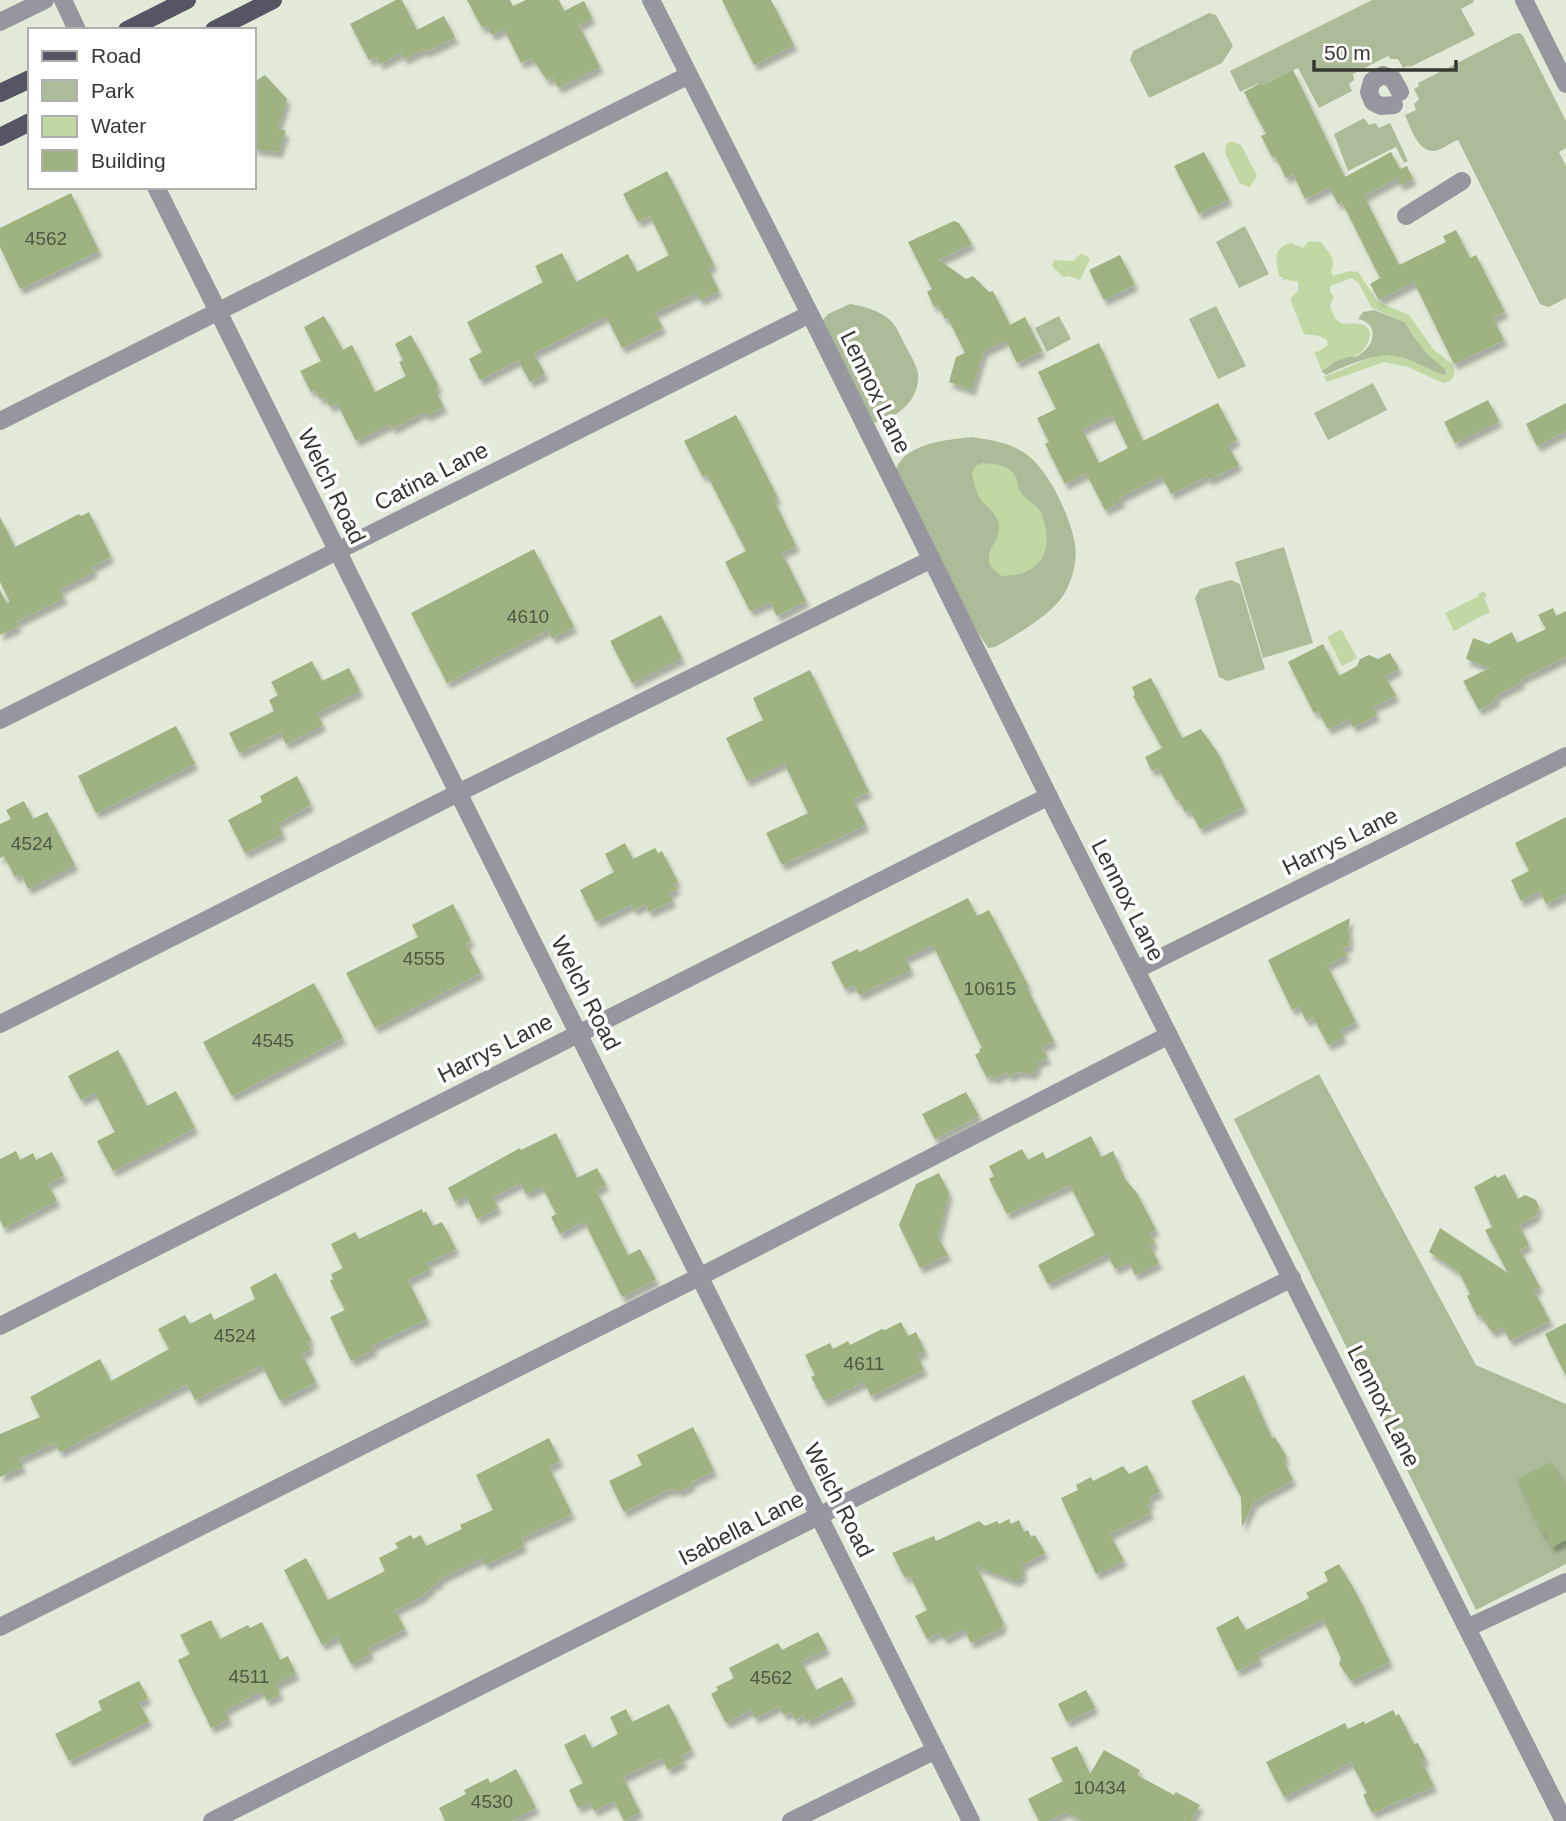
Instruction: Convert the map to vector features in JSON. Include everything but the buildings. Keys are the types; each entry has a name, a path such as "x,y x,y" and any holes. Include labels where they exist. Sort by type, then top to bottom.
{"main road":[{"path":"131,28 187,0"},
{"path":"218,28 273,0"},
{"path":"0,93 28,80"},
{"path":"0,137 28,123"}],"street":[{"path":"0,23 45,0"},
{"path":"63,0 76,28"},
{"name":"Lennox Lane","path":"650,0 810,314 1563,1821"},
{"path":"1524,0 1566,84"},
{"path":"0,421 689,75"},
{"path":"1406,216 1462,181"},
{"name":"Welch Road","path":"157,189 971,1821"},
{"name":"Catina Lane","path":"0,720 810,314"},
{"path":"0,1024 458,793 932,559"},
{"name":"Harrys Lane","path":"1136,970 1566,756"},
{"name":"Harrys Lane","path":"0,1326 1049,796"},
{"path":"0,1627 699,1276 1169,1035"},
{"name":"Isabella Lane","path":"212,1821 1292,1278"},
{"path":"1467,1628 1566,1582"},
{"path":"791,1821 936,1751"}],"green space":[{"path":"1372,0 1473,0 1474,2 1461,9 1475,35 1410,67 1403,68 1398,59 1388,56 1353,74 1354,80 1349,84 1352,91 1319,108 1298,68 1261,86 1259,83 1240,92 1230,71"},
{"path":"1209,13 1216,15 1233,46 1222,63 1149,98 1130,60 1133,51"},
{"path":"1520,33 1566,121 1566,148 1559,152 1566,166 1566,298 1549,307 1540,304 1458,140 1438,150 1427,150 1415,137 1405,115 1416,110 1414,104 1419,99 1414,89 1419,86 1418,83"},
{"path":"1364,118 1369,125 1375,123 1379,128 1390,123 1408,161 1404,163 1396,147 1348,171 1334,134"},
{"path":"1245,226 1269,274 1239,288 1216,242"},
{"path":"850,304 877,312 892,322 918,373 915,392 905,407 889,418 871,423 821,322 828,314"},
{"path":"1216,306 1246,366 1218,379 1189,319"},
{"path":"1374,310 1405,322 1415,338 1445,368 1447,374 1442,375 1406,359 1386,356 1365,360 1326,375 1321,371 1338,359 1358,356 1367,349 1372,339 1372,329 1358,319 1363,312"},
{"path":"1059,316 1071,339 1047,352 1035,328"},
{"path":"1373,383 1387,410 1328,440 1314,413"},
{"path":"972,437 1011,446 1032,459 1049,480 1063,507 1076,551 1073,574 1060,600 1029,626 995,647 988,648 959,604 895,472 900,462 916,449 938,442"},
{"path":"1284,547 1313,643 1263,658 1235,562"},
{"path":"1231,580 1240,584 1265,669 1228,681 1219,677 1195,598 1200,589"},
{"path":"1319,1074 1476,1365 1566,1404 1566,1564 1476,1610 1234,1119"}],"water":[{"path":"1232,141 1241,145 1257,176 1250,187 1240,184 1225,153 1227,143"},
{"path":"1309,241 1321,242 1329,252 1333,276 1349,271 1358,272 1378,302 1409,315 1434,350 1453,365 1454,374 1451,379 1443,383 1408,367 1384,362 1327,382 1324,377 1370,358 1389,355 1410,360 1442,375 1447,374 1447,371 1425,352 1405,322 1372,308 1358,282 1351,278 1330,286 1334,297 1330,306 1335,318 1341,323 1365,326 1370,337 1361,353 1321,369 1314,351 1317,352 1328,345 1327,340 1320,336 1304,334 1290,299 1298,291 1298,282 1285,279 1282,281 1276,260 1278,251 1285,245 1291,243 1303,248"},
{"path":"1083,254 1089,261 1080,280 1063,277 1052,266 1054,260 1073,261"},
{"path":"982,463 1009,469 1016,478 1020,491 1042,515 1047,539 1045,550 1042,559 1027,571 1002,576 989,561 999,527 997,519 980,498 975,485 972,472"},
{"path":"1484,591 1490,612 1454,631 1445,613"},
{"path":"1341,629 1357,658 1342,666 1327,637"}]}
